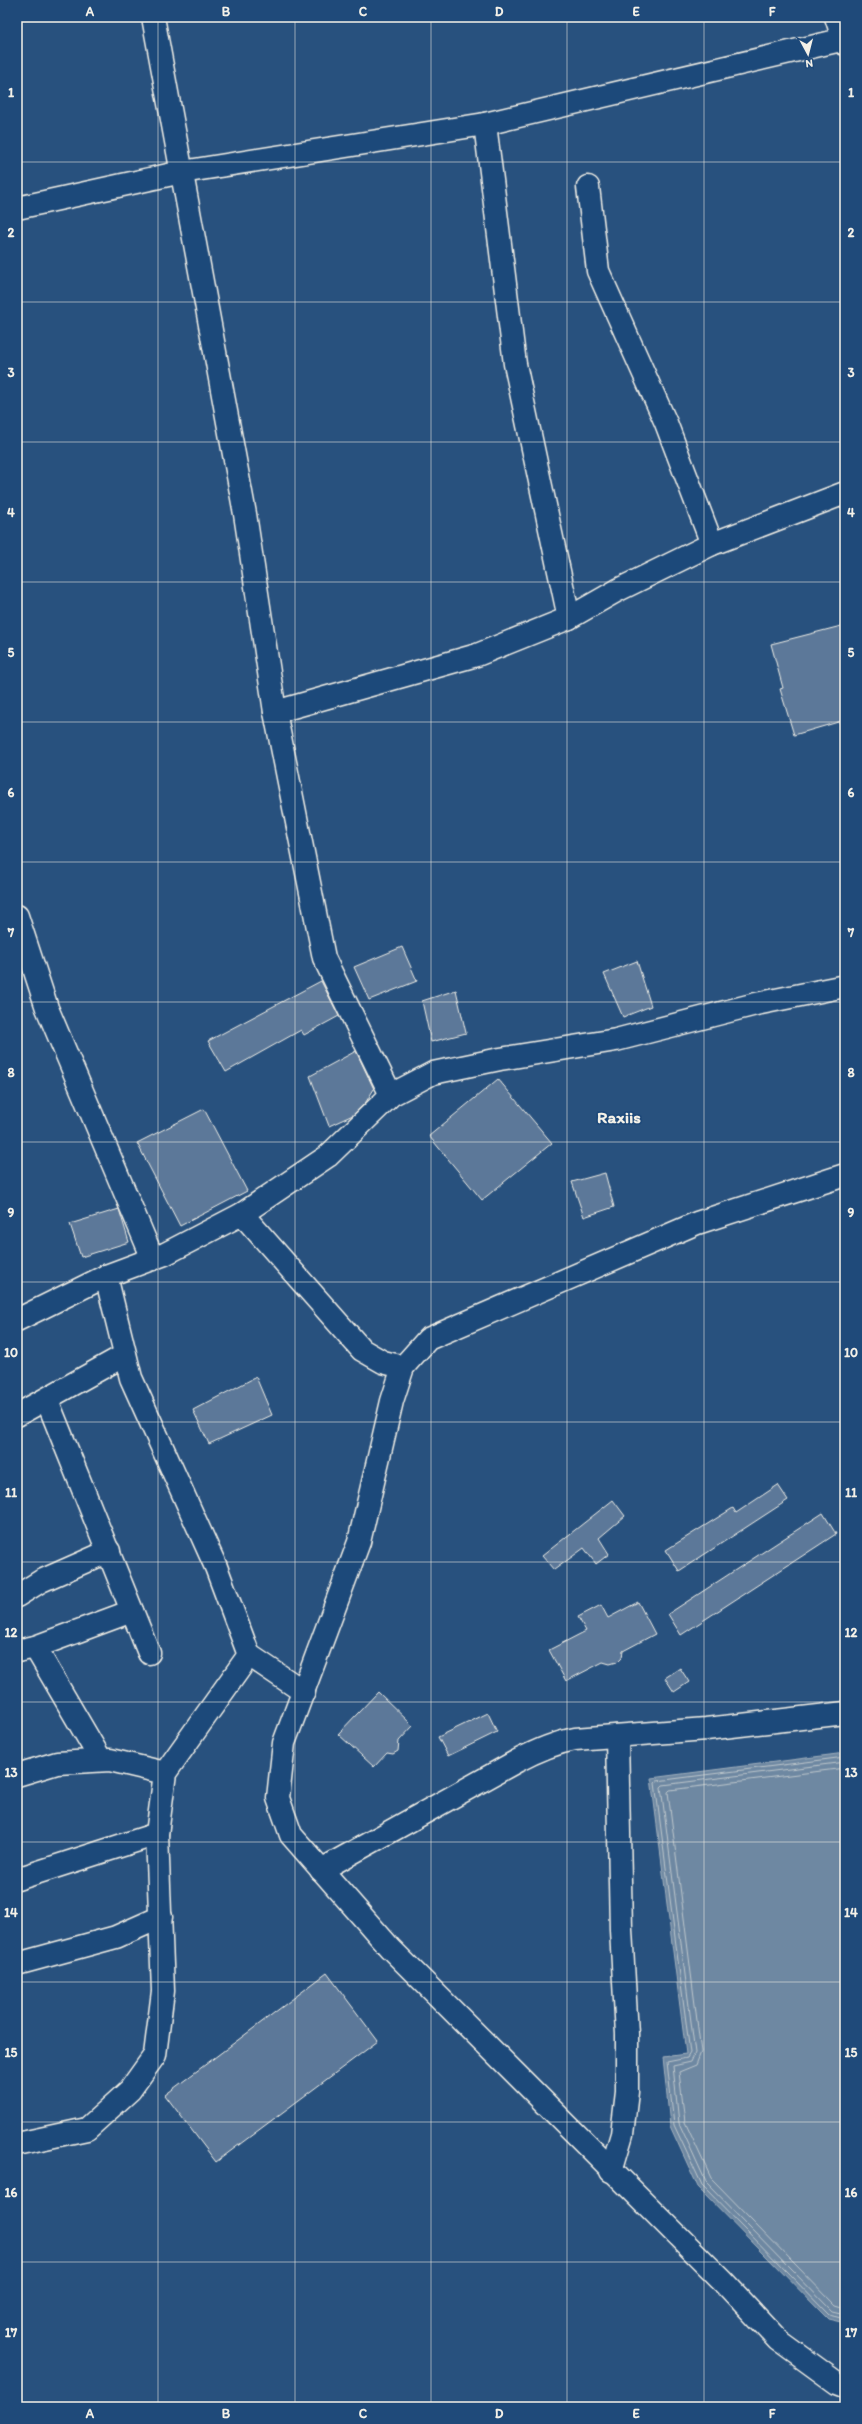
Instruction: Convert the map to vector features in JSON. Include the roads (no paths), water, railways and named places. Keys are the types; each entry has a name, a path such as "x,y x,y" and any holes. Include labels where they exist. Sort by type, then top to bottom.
{"street":[{"path":"153,17 245,514 275,712 324,958 391,1095"},
{"path":"17,208 182,172 486,124 844,41 836,17"},
{"path":"486,124 515,364 568,618"},
{"path":"588,186 598,271 666,423 712,544"},
{"path":"275,712 477,655 568,618 618,590 712,544 845,493"},
{"path":"19,928 47,1008 153,1258"},
{"path":"17,1320 106,1276 153,1258 242,1214 328,1156 391,1095 433,1073 466,1065 601,1043 756,1004 845,986"},
{"path":"845,1175 697,1223 435,1336 428,1340 403,1367 392,1401 359,1542 284,1743 278,1798 291,1835 390,1948 479,2034 611,2171 722,2280 778,2340 837,2383 845,2386"},
{"path":"242,1214 362,1350 383,1362 403,1367"},
{"path":"106,1276 131,1378 216,1567 248,1655 304,1692"},
{"path":"17,1415 47,1400 125,1354"},
{"path":"47,1400 149,1653"},
{"path":"17,1596 41,1581 109,1551"},
{"path":"101,1760 26,1649 132,1611"},
{"path":"17,2144 87,2129 130,2090 155,2055 163,1991 162,1917 157,1834 165,1773 248,1655"},
{"path":"321,1870 541,1748 575,1739 706,1729 845,1713"},
{"path":"611,2171 622,2134 627,2092 627,2034 621,1930 617,1736"},
{"path":"17,1775 57,1763 101,1760 110,1760 165,1773"},
{"path":"17,1879 157,1834"},
{"path":"17,1964 116,1937 162,1917"}],"water":[{"path":"845,1753 845,2323 828,2319 698,2187 670,2126 663,2057 686,2054 651,1778"}],"district":[{"name":"Raxiis","path":"619,1117"}]}
